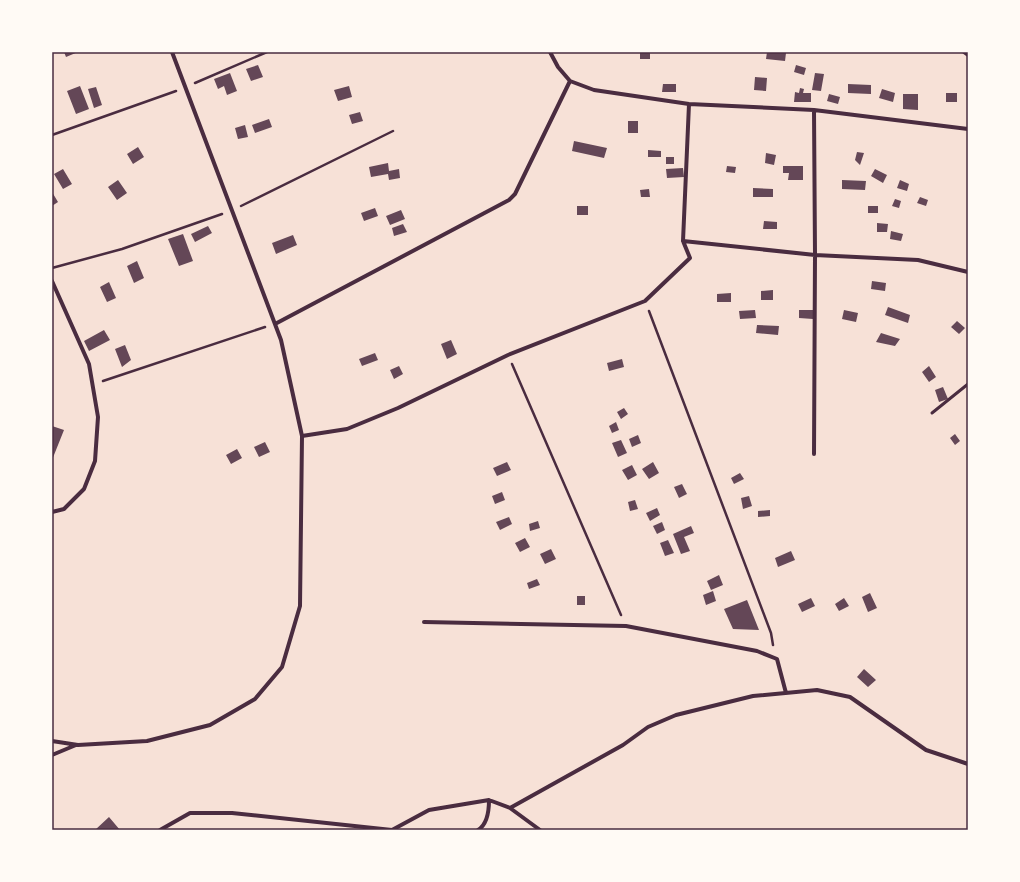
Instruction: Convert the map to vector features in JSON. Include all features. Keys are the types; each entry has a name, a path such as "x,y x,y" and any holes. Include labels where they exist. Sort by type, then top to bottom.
{"street":[{"path":"52,741 78,745 147,741 210,725 255,699 282,667 300,606 302,436 281,340 172,52"},
{"path":"550,52 558,67 570,81 594,90 689,104 814,110 968,129"},
{"path":"964,52 968,55"},
{"path":"275,324 509,200 515,194 570,81"},
{"path":"302,436 347,429 398,408 508,355 645,301 690,258 683,241 689,104"},
{"path":"814,110 814,454"},
{"path":"683,241 815,255 918,260 968,272"},
{"path":"52,281 89,364 98,417 95,461 84,489 64,509 52,512"},
{"path":"424,622 626,626 757,651 777,659 786,693"},
{"path":"510,808 623,745 648,727 676,715 753,696 817,690 850,697 926,750 968,764"},
{"path":"52,755 78,745"},
{"path":"478,830 482,827 488,812 489,800"},
{"path":"160,830 190,813 232,813 392,830 429,810 489,800 510,808 540,830"}],"lane":[{"path":"932,413 968,384"}],"path":[{"path":"52,135 185,88 267,52"},
{"path":"645,301 771,633 777,659"},
{"path":"92,384 275,324"},
{"path":"508,355 626,626"}],"building":[{"path":"64,52 78,52 66,57"},
{"path":"640,52 650,52 650,59 640,59"},
{"path":"767,52 786,53 785,61 766,59"},
{"path":"258,65 263,77 251,81 246,69"},
{"path":"796,65 806,68 804,75 794,72"},
{"path":"230,73 237,91 227,95 224,86 218,89 214,79"},
{"path":"815,73 824,74 821,91 812,90"},
{"path":"755,77 767,78 766,91 754,90"},
{"path":"663,84 676,84 676,92 662,92"},
{"path":"848,84 871,85 871,94 848,93"},
{"path":"80,86 89,109 76,114 67,91"},
{"path":"349,86 352,97 338,101 334,90"},
{"path":"96,87 102,105 94,108 88,89"},
{"path":"800,88 804,89 803,93 811,93 811,102 794,102 795,92 799,93"},
{"path":"882,89 895,93 893,102 879,98"},
{"path":"946,93 957,93 957,102 946,102"},
{"path":"829,94 840,97 838,104 827,101"},
{"path":"903,94 918,94 918,110 903,109"},
{"path":"360,112 363,121 352,124 349,115"},
{"path":"269,119 272,127 255,133 252,125"},
{"path":"628,121 638,121 638,133 628,133"},
{"path":"245,125 248,137 238,139 235,128"},
{"path":"574,141 607,148 604,158 572,151"},
{"path":"138,147 144,157 133,164 127,154"},
{"path":"648,150 661,151 661,157 648,157"},
{"path":"857,152 864,153 860,165 855,160"},
{"path":"766,153 776,155 774,165 765,163"},
{"path":"666,157 674,157 674,164 666,164"},
{"path":"388,163 389,171 399,169 400,178 389,180 388,174 371,177 369,167"},
{"path":"727,166 736,167 735,173 726,172"},
{"path":"783,166 803,166 803,180 788,180 789,173 783,173"},
{"path":"683,168 684,177 667,178 666,169"},
{"path":"63,169 72,184 63,189 54,174"},
{"path":"875,169 887,175 883,183 871,176"},
{"path":"118,180 127,193 117,200 108,187"},
{"path":"842,180 866,181 865,190 842,189"},
{"path":"900,180 909,184 907,191 897,188"},
{"path":"753,188 773,189 773,197 753,197"},
{"path":"649,189 650,197 641,197 640,190"},
{"path":"52,192 58,202 52,206"},
{"path":"920,197 928,200 926,206 917,203"},
{"path":"895,199 901,201 899,208 892,206"},
{"path":"577,206 588,206 588,215 577,215"},
{"path":"868,206 878,206 878,213 868,213"},
{"path":"375,208 378,216 364,221 361,213"},
{"path":"401,210 405,219 390,225 386,216"},
{"path":"764,221 777,222 777,229 763,229"},
{"path":"877,223 888,224 887,232 877,232"},
{"path":"403,224 407,232 394,236 392,228"},
{"path":"208,226 212,233 195,242 191,234"},
{"path":"891,231 903,234 901,241 890,239"},
{"path":"183,234 193,261 179,266 168,239"},
{"path":"293,235 297,245 276,254 272,243"},
{"path":"137,261 144,278 134,283 127,266"},
{"path":"872,281 886,283 885,291 871,289"},
{"path":"109,282 116,298 107,302 100,287"},
{"path":"773,290 773,300 761,300 761,291"},
{"path":"731,293 731,302 717,302 717,294"},
{"path":"888,307 910,315 908,323 885,315"},
{"path":"755,310 756,318 740,319 739,311"},
{"path":"799,310 813,310 813,319 799,318"},
{"path":"844,310 858,313 856,322 842,319"},
{"path":"957,321 965,328 959,334 951,327"},
{"path":"757,325 779,326 778,335 756,333"},
{"path":"104,330 110,340 89,351 84,341"},
{"path":"881,333 900,339 895,346 876,342"},
{"path":"451,340 457,354 447,359 441,344"},
{"path":"125,345 131,360 122,367 115,349"},
{"path":"375,353 378,360 362,366 359,359"},
{"path":"622,359 624,367 609,371 607,363"},
{"path":"399,366 403,374 394,379 390,370"},
{"path":"929,366 936,377 929,382 922,372"},
{"path":"943,387 948,399 939,402 935,390"},
{"path":"624,408 628,414 621,419 617,412"},
{"path":"616,422 619,430 612,433 609,426"},
{"path":"52,426 64,430 52,460"},
{"path":"955,434 960,441 955,445 950,438"},
{"path":"638,435 641,443 632,447 629,439"},
{"path":"621,440 627,453 618,457 612,443"},
{"path":"265,442 270,452 259,457 254,447"},
{"path":"237,449 242,458 231,464 226,455"},
{"path":"507,462 511,470 497,476 493,468"},
{"path":"653,462 659,473 649,479 642,469"},
{"path":"632,465 637,475 628,480 622,470"},
{"path":"740,473 744,479 734,484 731,478"},
{"path":"682,484 687,494 679,498 674,487"},
{"path":"502,492 505,500 495,504 492,496"},
{"path":"749,496 752,506 743,509 741,498"},
{"path":"635,500 638,509 630,511 628,502"},
{"path":"657,508 660,515 650,521 646,513"},
{"path":"770,510 770,516 758,517 758,511"},
{"path":"509,517 512,524 500,530 496,522"},
{"path":"538,521 540,528 530,531 529,524"},
{"path":"662,522 665,530 657,534 653,526"},
{"path":"691,526 694,533 684,537 690,551 681,554 673,534"},
{"path":"525,538 530,547 520,552 515,543"},
{"path":"668,540 674,553 665,556 660,543"},
{"path":"551,549 556,559 545,564 540,554"},
{"path":"791,551 795,560 778,567 775,558"},
{"path":"719,575 723,585 711,590 707,581"},
{"path":"537,579 540,585 529,589 527,583"},
{"path":"713,591 716,601 706,605 703,595"},
{"path":"870,593 877,608 868,612 862,597"},
{"path":"577,596 585,596 585,605 577,605"},
{"path":"811,598 815,606 802,612 798,604"},
{"path":"844,598 849,606 839,611 835,604"},
{"path":"747,600 759,630 733,629 724,609"},
{"path":"864,669 876,680 868,687 857,677"},
{"path":"109,817 120,830 95,830"}]}
